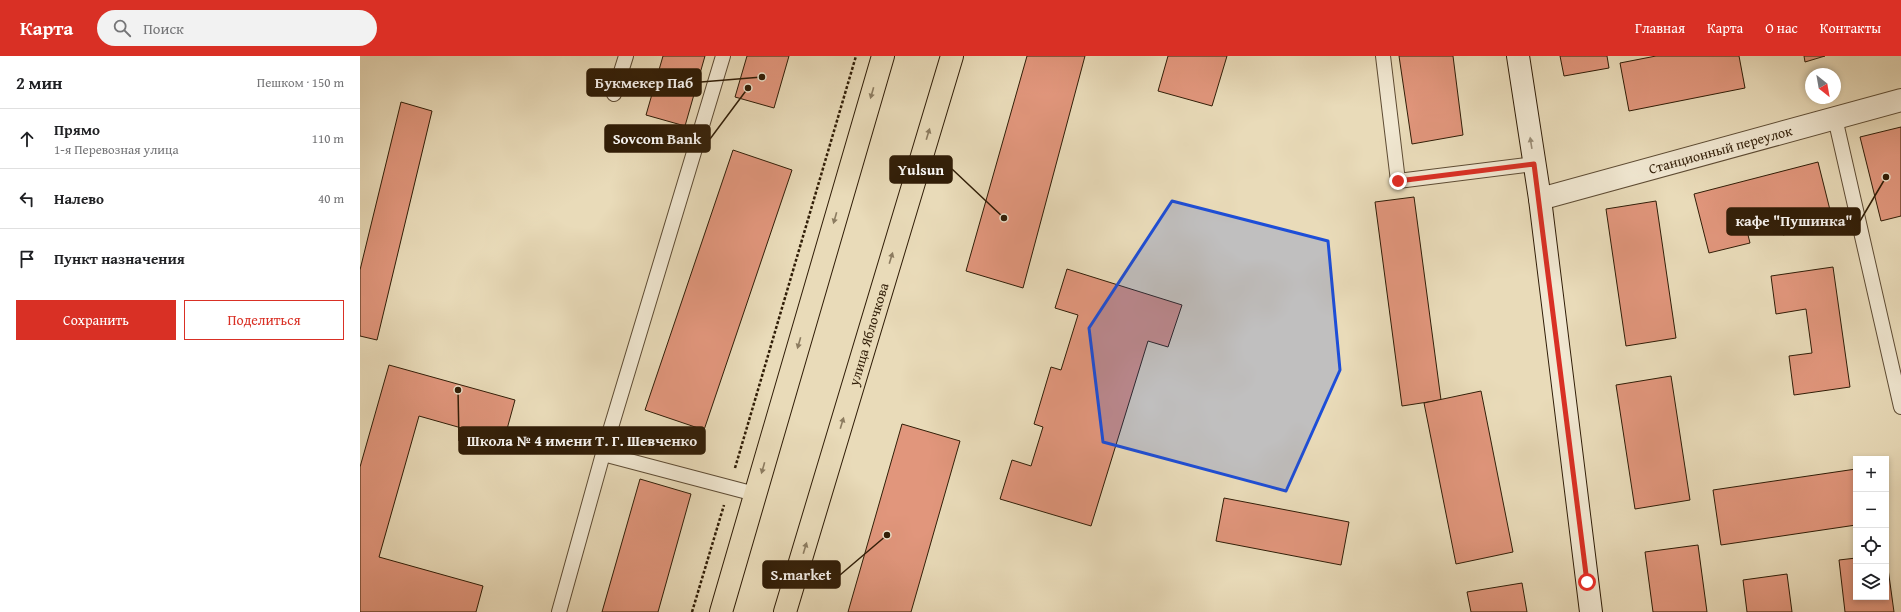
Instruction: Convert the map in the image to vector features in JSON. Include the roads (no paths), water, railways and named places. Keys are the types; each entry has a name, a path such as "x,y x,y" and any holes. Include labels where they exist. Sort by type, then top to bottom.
{"main road":[{"path":"721,612 883,56"},
{"name":"улица Яблочкова","path":"785,612 952,56"},
{"path":"1518,56 1540,199 1591,612"},
{"name":"Станционный переулок","path":"1540,199 1901,100"}],"lane":[{"path":"614,94 626,56"},
{"path":"559,612 603,454 722,56"},
{"path":"1383,56 1398,181 1534,164"},
{"path":"1835,118 1901,407"},
{"path":"603,454 755,494"}],"place":[{"name":"Букмекер Паб","path":"762,77"},
{"name":"Sovcom Bank","path":"748,88"},
{"name":"кафе \"Пушинка\"","path":"1886,177"},
{"name":"Yulsun","path":"1004,218"},
{"name":"Школа № 4 имени Т. Г. Шевченко","path":"458,390"},
{"name":"S.market","path":"887,535"}]}
